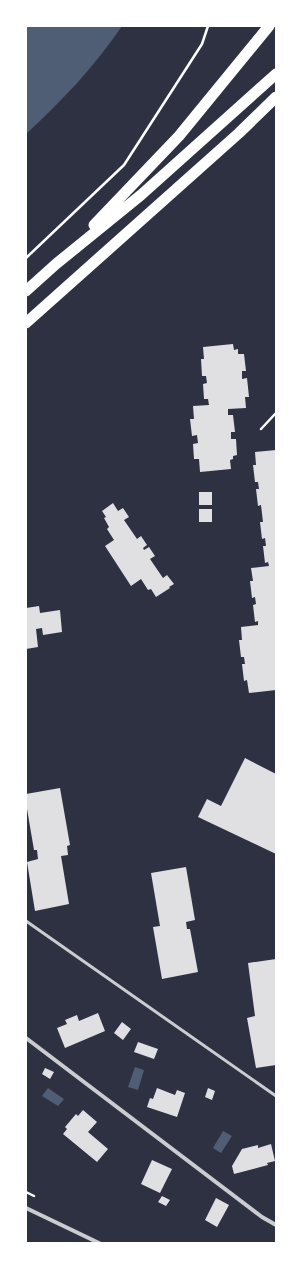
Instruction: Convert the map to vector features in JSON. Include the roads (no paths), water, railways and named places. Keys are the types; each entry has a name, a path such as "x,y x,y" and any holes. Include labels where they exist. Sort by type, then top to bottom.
{"highway":[{"path":"56,264 162,155 208,103 269,26"},
{"path":"26,291 56,264 141,195 276,74"},
{"path":"239,134 276,97"},
{"path":"26,323 239,134 276,104"}],"street":[{"path":"26,1038 262,1218 276,1226"},
{"path":"26,1208 99,1243"}],"lane":[{"path":"26,921 276,1096"}],"water":[{"path":"26,26 122,26 101,55 77,83 26,134"},
{"path":"135,1067 144,1070 138,1090 128,1087"},
{"path":"48,1088 64,1099 58,1106 42,1096"},
{"path":"223,1131 232,1136 221,1153 213,1148"}]}
